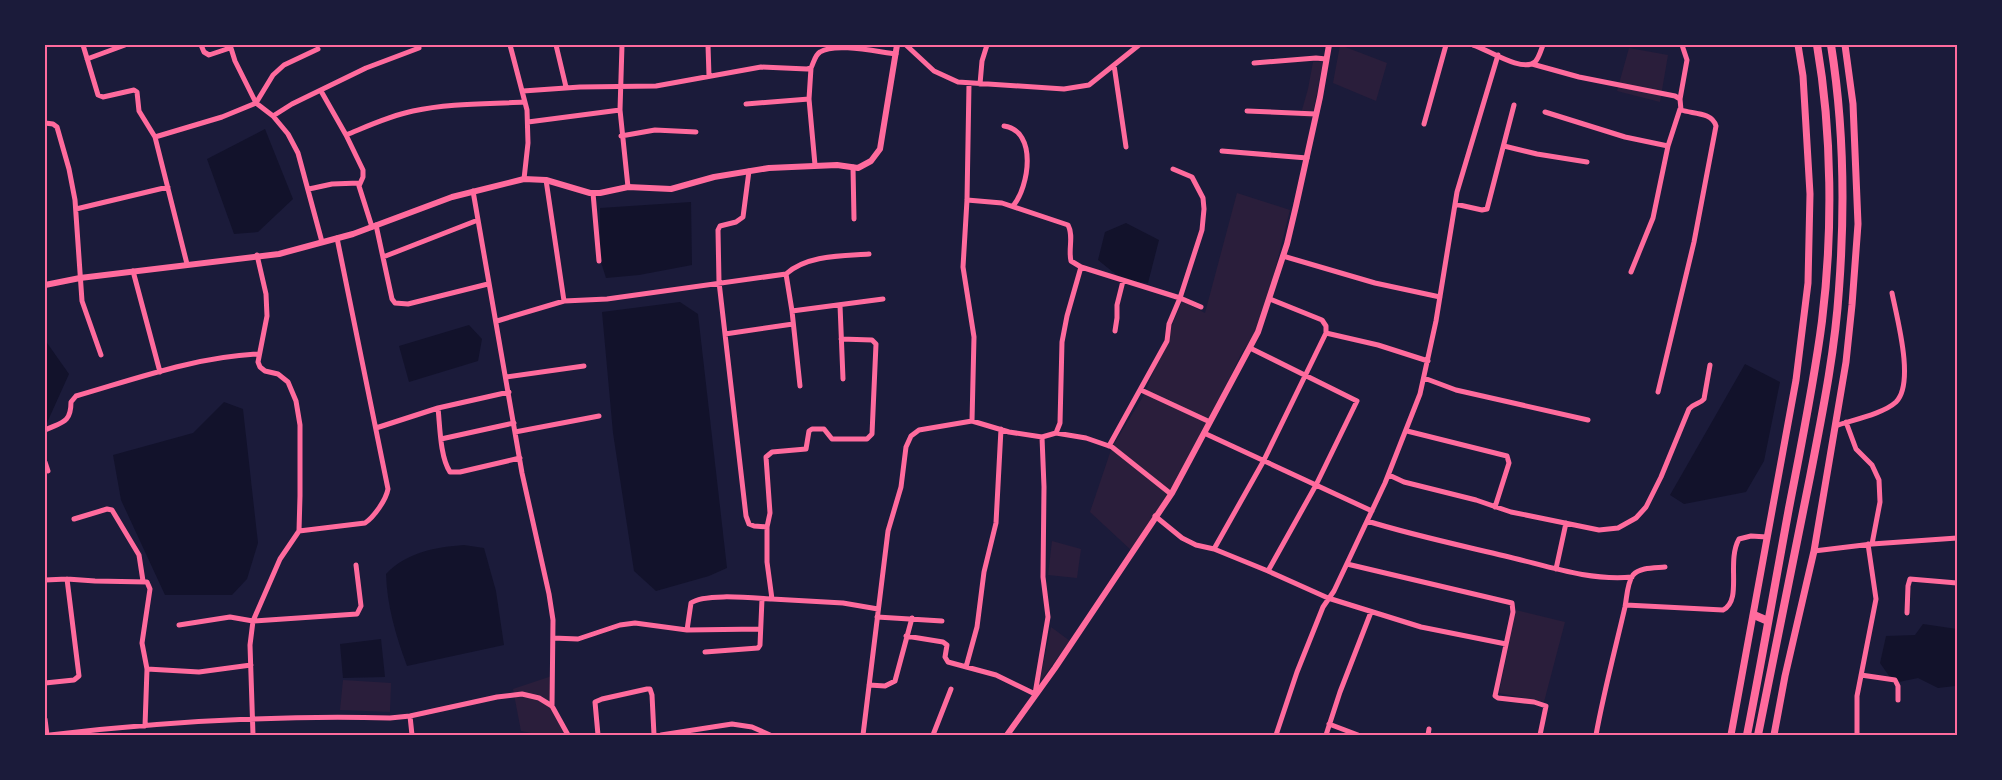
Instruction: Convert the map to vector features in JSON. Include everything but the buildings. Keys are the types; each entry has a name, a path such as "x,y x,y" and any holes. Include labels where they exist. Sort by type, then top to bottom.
{"highway":[{"path":"1746,735 1808,410 1822,320 1828,156 1824,94 1817,45"},
{"path":"1758,735 1819,431 1837,320 1841,254 1842,166 1840,117 1831,45"},
{"path":"1754,615 1768,621"}],"main road":[{"path":"1731,735 1796,380 1808,282 1809,171 1803,76 1798,45"},
{"path":"1774,735 1814,551 1846,362 1858,225 1853,104 1845,45"}],"street":[{"path":"83,45 100,97 134,90 137,92 139,111 155,136 187,264"},
{"path":"87,59 125,45"},
{"path":"201,45 204,52 209,55 230,47 256,104 273,116 288,134 298,153 322,242"},
{"path":"510,45 523,91 528,122 524,179"},
{"path":"556,45 566,87"},
{"path":"622,45 621,136 628,187"},
{"path":"708,45 709,76"},
{"path":"45,285 80,278 279,254 374,226 452,196 524,179 546,180 579,191 593,193 628,187 671,189 714,177 750,171 815,165 858,168 871,161 880,149 897,45"},
{"path":"906,45 934,71 958,82 1072,89 1089,86 1139,45"},
{"path":"980,84 982,61 987,45"},
{"path":"1007,735 1055,668 1171,494 1258,332 1283,256 1316,114 1329,45"},
{"path":"1424,124 1446,45"},
{"path":"1473,45 1521,65 1532,64 1579,77 1675,96 1680,99"},
{"path":"1532,64 1544,45"},
{"path":"1631,272 1656,208 1668,146 1680,108 1687,60 1682,45"},
{"path":"273,116 366,68 419,48"},
{"path":"815,165 809,99 811,68 816,56 828,49 842,48 896,54"},
{"path":"155,136 222,117 256,104 273,75 284,65 318,49"},
{"path":"1276,735 1297,672 1329,598 1389,475 1407,431 1428,361 1455,204 1498,55"},
{"path":"1254,63 1326,59"},
{"path":"1114,65 1126,147"},
{"path":"523,91 566,87 656,86 761,67 811,68"},
{"path":"969,84 967,200 963,267 974,337 972,421"},
{"path":"321,91 363,170 359,189 374,226 392,299 395,303 408,304 489,284"},
{"path":"746,104 809,99"},
{"path":"346,135 388,117 412,111 456,105 525,102"},
{"path":"1455,204 1487,209 1514,105"},
{"path":"1658,392 1694,242 1716,126 1713,118 1680,108"},
{"path":"528,122 620,110"},
{"path":"1247,111 1316,114"},
{"path":"1545,111 1625,137 1668,146"},
{"path":"45,123 57,127 69,170 76,209 80,278 85,314 101,355"},
{"path":"1004,126 1012,127 1018,132 1026,151 1024,179 1018,200 1012,206"},
{"path":"621,136 656,130 696,132"},
{"path":"1504,146 1587,162"},
{"path":"1222,151 1306,158"},
{"path":"853,167 854,219"},
{"path":"1109,446 1167,341 1169,324 1202,230 1203,198 1192,177 1173,169"},
{"path":"750,171 742,217 736,222 720,226 718,230 720,282 746,516 749,524 767,527"},
{"path":"546,180 564,301"},
{"path":"309,189 332,184 359,183"},
{"path":"76,209 168,187"},
{"path":"473,191 515,432 549,594 553,638 552,706"},
{"path":"593,193 599,261"},
{"path":"967,200 1002,203 1068,225 1071,261 1082,267 1180,298 1201,307"},
{"path":"383,257 478,220"},
{"path":"298,531 357,525 370,520 388,489 337,238"},
{"path":"496,321 564,301 608,300 786,274 812,261 869,254"},
{"path":"253,735 250,645 253,621 280,559 298,531 300,425 296,401 288,382 278,374 260,367 258,354 267,315 266,294 257,255"},
{"path":"1283,256 1375,283 1440,297"},
{"path":"1056,433 1060,423 1062,342 1067,316 1082,267"},
{"path":"133,271 160,372"},
{"path":"786,274 800,386"},
{"path":"1115,331 1118,318 1117,305 1123,281"},
{"path":"1835,426 1890,406 1901,394 1904,384 1902,346 1892,293"},
{"path":"792,311 882,299"},
{"path":"1214,549 1263,462 1326,333 1326,326 1322,320 1270,299"},
{"path":"840,305 843,379"},
{"path":"725,333 793,324"},
{"path":"1326,333 1378,345 1428,361"},
{"path":"772,599 767,562 767,527 770,513 765,462 768,453 806,449 809,431 812,429 824,429 832,439 867,439 872,434 876,344 872,340 841,339"},
{"path":"1250,348 1357,401 1316,485 1268,571"},
{"path":"45,430 71,415 71,402 76,396 229,355 258,354"},
{"path":"1389,475 1404,482 1495,507 1599,530 1618,528 1636,518 1646,507 1689,409 1704,399 1710,365"},
{"path":"506,376 584,366"},
{"path":"1424,378 1466,392 1588,420"},
{"path":"1141,390 1210,423"},
{"path":"376,428 438,408 509,392"},
{"path":"438,408 447,467 454,473 520,458"},
{"path":"515,432 599,416"},
{"path":"863,735 890,523 901,487 906,447 911,436 919,430 972,421 1042,437 1056,433 1086,438 1109,446 1171,494"},
{"path":"1846,422 1856,449 1872,465 1879,480 1880,502 1870,544 1876,599 1856,703 1857,735"},
{"path":"441,439 514,423"},
{"path":"966,667 977,627 984,572 996,523 1001,429"},
{"path":"1407,431 1507,456 1509,463 1495,507"},
{"path":"1204,434 1372,511"},
{"path":"1035,694 1048,617 1043,577 1042,437"},
{"path":"45,462 48,471"},
{"path":"74,519 107,509 112,510 139,555 143,581"},
{"path":"1155,516 1182,538 1196,545 1214,549 1329,598 1421,627 1506,644"},
{"path":"1367,520 1399,531 1592,577 1632,577 1641,570 1665,567"},
{"path":"1556,569 1566,522"},
{"path":"1626,605 1723,610 1730,606 1733,599 1733,561 1735,546 1739,539 1751,536 1767,537"},
{"path":"1814,551 1870,544 1957,538"},
{"path":"1347,564 1512,603 1513,612 1495,696 1546,706 1540,735"},
{"path":"179,625 230,616 253,621 357,614 361,606 356,565"},
{"path":"1596,735 1605,685 1632,577"},
{"path":"45,683 74,680 79,676 67,579"},
{"path":"1907,613 1910,579 1957,583"},
{"path":"45,580 147,582 150,589 142,643 147,669 145,726"},
{"path":"687,630 690,608 694,601 719,598 843,603 878,609"},
{"path":"705,652 755,649 759,645 762,598"},
{"path":"1326,735 1371,612"},
{"path":"877,617 942,621"},
{"path":"869,685 885,686 895,681 912,618"},
{"path":"553,638 578,639 620,625 635,623 687,630 760,629"},
{"path":"906,636 943,642 947,645 945,657 948,662 1000,677 1035,694"},
{"path":"147,669 200,672 251,665"},
{"path":"1861,675 1894,680 1898,686 1898,700"},
{"path":"933,735 951,688"},
{"path":"598,735 595,702 646,689 650,689 652,695 654,735"},
{"path":"45,719 48,735 129,726 254,719 390,718 522,694 539,698 552,706 568,735"},
{"path":"410,716 412,735"},
{"path":"661,735 732,724 752,727 770,735"},
{"path":"1329,724 1358,735"},
{"path":"129,726 129,735"}],"shaded area":[{"path":"1340,45 1387,63 1376,101 1333,83"},
{"path":"1629,48 1668,55 1660,102 1617,91"},
{"path":"1313,62 1323,62 1312,118 1300,117 1308,89"},
{"path":"265,129 293,199 258,232 234,234 207,159"},
{"path":"1237,193 1290,210 1268,298 1252,339 1242,352 1171,494 1132,551 1090,512 1112,447 1144,395 1182,301 1205,313"},
{"path":"691,202 692,265 639,275 606,278 600,259 600,208"},
{"path":"1126,223 1159,240 1148,283 1124,281 1098,260 1105,232"},
{"path":"680,302 698,314 727,568 709,576 656,591 634,571 613,433 602,312"},
{"path":"469,325 482,339 478,361 409,382 399,346"},
{"path":"45,340 69,374 46,425 45,424"},
{"path":"1745,364 1780,382 1764,461 1746,492 1684,504 1670,495"},
{"path":"224,402 243,409 258,543 247,579 232,595 165,595 121,500 113,455 193,433"},
{"path":"1052,541 1081,549 1077,578 1048,575"},
{"path":"464,545 484,548 496,591 504,645 407,666 393,621 386,574 403,560 422,552"},
{"path":"1516,610 1565,622 1544,702 1499,693"},
{"path":"1923,624 1957,629 1955,686 1938,688 1918,678 1894,683 1880,663 1886,636 1915,635"},
{"path":"1051,627 1070,641 1039,683"},
{"path":"381,639 385,677 343,678 340,644"},
{"path":"552,676 554,710 568,735 541,735 521,731 513,689"},
{"path":"343,680 391,683 390,712 340,710"}]}
